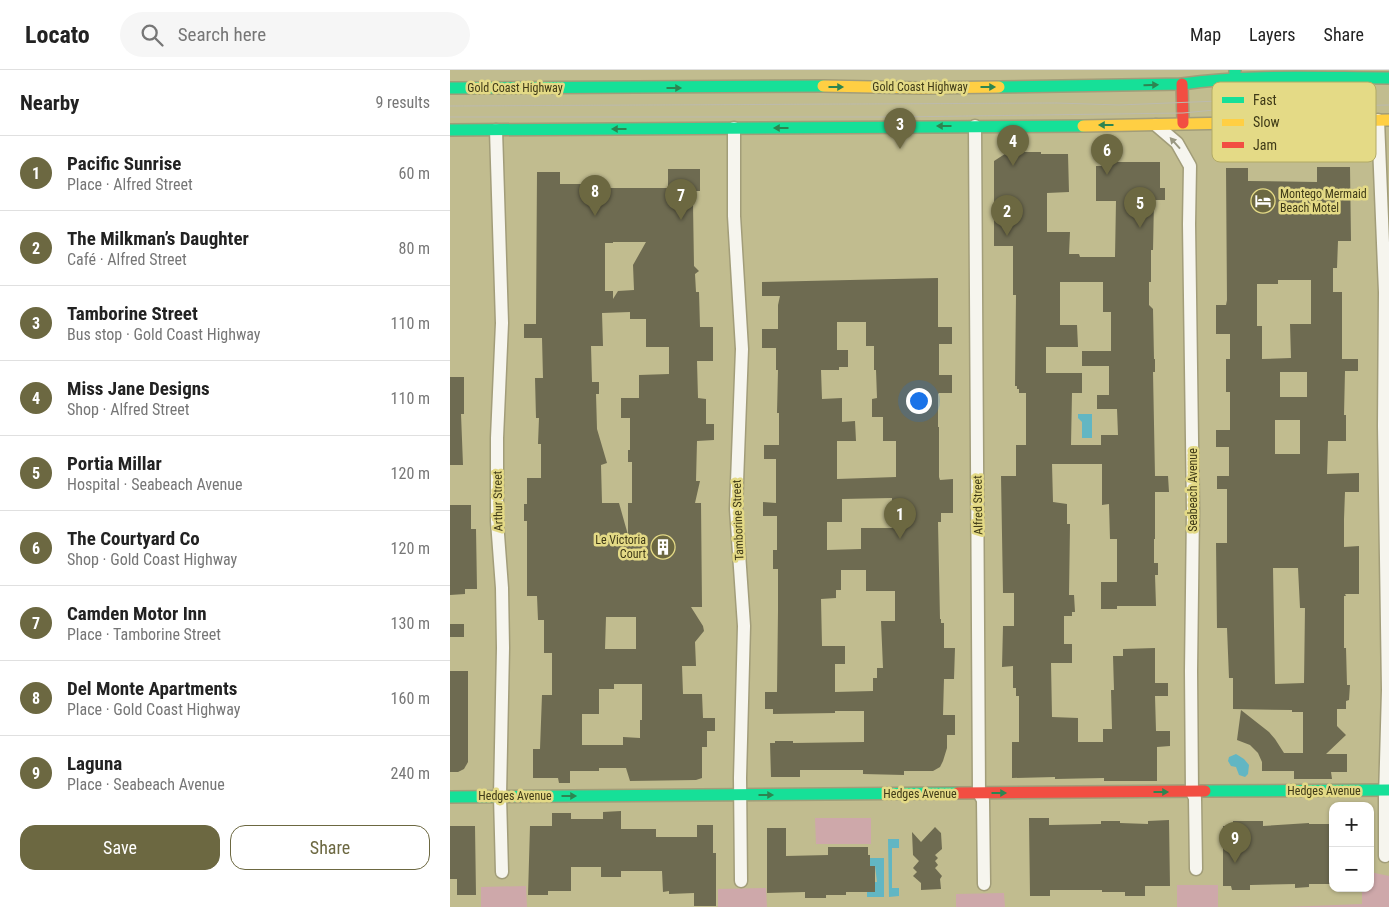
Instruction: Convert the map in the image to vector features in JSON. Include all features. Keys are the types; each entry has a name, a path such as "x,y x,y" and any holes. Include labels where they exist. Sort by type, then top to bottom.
{"main road":[{"name":"Gold Coast Highway","path":"450,88 792,86 922,88 1182,84 1235,75 1389,78"},
{"path":"1182,84 1183,123"},
{"path":"450,130 1155,125 1212,122"},
{"name":"Hedges Avenue","path":"450,797 1388,790"}],"street":[{"path":"1383,120 1384,426 1388,653 1388,790 1385,798 1385,856"},
{"name":"Seabeach Avenue","path":"1155,125 1178,143 1190,166 1189,230 1193,511 1192,792 1195,798 1196,869"},
{"name":"Alfred Street","path":"976,126 979,794 983,800 984,884"},
{"name":"Tamborine Street","path":"734,128 735,249 742,349 736,500 744,626 740,795 741,881"},
{"name":"Arthur Street","path":"496,130 502,323 496,438 497,521 502,588 503,648 500,796 502,872"}],"shaded area":[{"path":"815,818 871,818 871,844 816,844"},
{"path":"1374,873 1389,876 1389,907 1284,907 1362,904 1362,892 1374,892"},
{"path":"1177,885 1218,885 1218,907 1177,907"},
{"path":"526,886 527,907 481,907 481,887"},
{"path":"766,888 767,907 718,907 718,889"},
{"path":"1004,893 1005,907 956,907 956,894"}],"water":[{"path":"1078,414 1092,414 1092,438 1082,438 1082,422 1078,418"},
{"path":"1236,754 1249,765 1248,774 1245,777 1239,775 1236,767 1231,766 1228,761 1229,757"},
{"path":"888,839 899,839 899,848 892,848 892,888 899,888 899,896 889,897"},
{"path":"870,858 884,858 884,897 867,897 867,892 874,882 877,882 875,866 870,866"}],"building":[{"path":"1008,152 1068,154 1069,192 1047,193 1047,232 1070,232 1069,254 1079,254 1080,257 1115,257 1116,201 1096,201 1096,166 1105,166 1105,162 1160,162 1160,188 1165,188 1165,200 1154,200 1149,305 1153,309 1155,359 1155,372 1153,372 1155,476 1168,476 1169,492 1155,492 1154,563 1158,563 1158,575 1155,575 1156,606 1117,606 1117,609 1101,609 1101,582 1117,582 1117,539 1110,539 1109,504 1102,505 1102,464 1052,464 1053,502 1067,504 1067,524 1070,524 1069,595 1074,595 1075,612 1072,612 1072,616 1064,616 1064,644 1072,644 1072,663 1051,663 1052,717 1078,718 1078,742 1103,742 1103,729 1112,729 1111,690 1114,690 1113,656 1123,656 1123,649 1155,648 1155,683 1168,683 1168,696 1155,696 1156,731 1170,731 1170,746 1157,747 1157,781 1104,781 1104,778 1012,778 1012,742 1019,742 1019,696 1016,696 1016,688 1013,688 1013,666 1002,667 1003,626 1014,626 1014,593 1003,593 1001,476 1016,476 1016,445 1026,445 1026,393 1019,393 1019,389 1015,386 1016,295 1013,295 1013,246 994,246 994,161","holes":["1060,282 1103,282 1103,312 1111,312 1111,351 1082,351 1082,366 1109,366 1109,395 1097,395 1097,409 1117,409 1118,435 1101,435 1101,445 1071,445 1072,393 1082,393 1082,373 1046,373 1046,347 1078,347 1077,325 1060,325"]},
{"path":"1317,167 1350,167 1351,241 1338,241 1337,268 1333,268 1333,292 1342,292 1342,359 1358,359 1358,371 1345,371 1344,415 1346,415 1346,441 1328,441 1327,474 1359,473 1359,492 1345,492 1344,547 1359,546 1359,594 1345,594 1346,596 1344,596 1344,648 1346,648 1347,685 1350,685 1346,709 1337,709 1337,726 1346,735 1326,754 1347,754 1347,772 1331,772 1332,779 1294,779 1294,771 1262,771 1262,762 1258,753 1250,745 1237,740 1241,710 1269,732 1284,753 1303,753 1303,712 1292,712 1292,710 1233,709 1233,678 1229,678 1227,628 1217,628 1216,543 1227,543 1227,489 1217,489 1217,476 1229,476 1229,447 1216,447 1216,430 1230,430 1230,392 1226,392 1226,359 1230,359 1230,334 1216,334 1216,305 1226,305 1227,300 1226,168 1248,168 1248,181 1317,182","holes":["1278,280 1311,280 1311,324 1290,324 1291,358 1262,359 1262,326 1257,326 1257,284 1278,284","1280,372 1307,372 1307,397 1280,397","1275,420 1300,420 1300,454 1275,454","1273,568 1298,568 1300,608 1305,608 1304,683 1275,684"]},
{"path":"668,169 700,169 700,191 694,191 693,204 694,266 699,271 695,274 696,292 699,292 700,327 713,327 713,361 697,361 698,398 706,399 706,424 714,424 714,440 697,441 696,481 700,481 695,503 701,503 702,607 691,607 703,626 704,631 695,642 696,666 682,666 683,694 702,694 703,718 715,718 715,731 707,731 707,747 702,747 702,778 696,780 630,781 626,768 599,768 599,771 570,771 570,783 559,783 558,778 533,778 533,749 540,749 542,695 552,695 552,653 544,653 544,620 538,620 537,596 527,596 527,521 524,521 524,504 527,504 527,478 541,478 541,444 538,444 539,418 536,418 535,378 543,378 542,338 524,338 524,324 536,324 537,172 560,172 560,184 591,184 591,188 668,188","holes":["646,242 633,265 634,290 618,291 613,299 613,291 605,291 605,243","630,312 630,319 646,319 646,347 669,347 669,374 639,375 639,398 621,398 621,418 630,418 628,462 632,462 632,503 628,503 628,535 619,503 602,503 601,465 607,463 597,429 596,394 599,394 599,382 592,382 591,346 603,346 602,313","606,617 636,617 636,649 605,649","614,684 642,684 640,738 623,737 623,745 582,745 582,714 599,714 599,689 614,689"]},
{"path":"938,278 938,327 952,327 952,344 939,344 939,375 952,375 952,393 938,394 938,427 939,477 940,480 953,479 953,513 941,513 941,522 938,522 940,619 941,623 944,623 944,648 955,648 954,679 944,679 943,715 955,715 955,735 947,735 947,748 943,761 940,767 933,771 904,771 904,775 863,774 863,770 800,770 800,777 771,777 770,743 775,743 775,741 793,741 793,743 864,742 864,711 773,714 773,709 765,709 765,692 777,692 778,569 773,569 773,550 777,550 777,516 763,516 763,502 776,503 776,459 764,459 764,445 779,445 779,413 777,413 778,370 776,370 776,348 762,348 762,329 778,329 780,296 762,296 762,282","holes":["837,322 866,322 866,346 874,346 874,370 876,370 877,398 872,399 872,417 883,417 883,441 896,441 896,477 837,479 837,441 856,441 855,421 842,422 842,398 822,399 821,370 839,370 839,367 848,367 848,350 837,350","892,498 892,528 861,528 861,549 827,550 827,522 842,522 842,499","841,570 866,570 866,591 895,591 895,621 881,621 883,668 877,668 877,678 873,678 873,691 835,692 835,664 845,664 845,646 822,646 821,599 836,598 836,590 841,590"]},
{"path":"450,377 464,377 464,414 461,414 463,465 450,465"},
{"path":"450,505 471,505 471,529 476,529 477,589 465,589 465,594 450,595"},
{"path":"450,624 464,624 464,637 450,637"},
{"path":"450,671 468,671 468,762 464,769 458,772 450,772"},
{"path":"621,811 621,829 656,829 656,837 697,837 697,825 713,825 713,853 716,853 716,906 694,906 694,893 669,894 669,891 663,892 662,871 621,871 621,877 601,877 601,867 571,867 571,891 548,891 548,895 528,895 530,826 552,826 552,813 571,813 571,819 603,819 603,812"},
{"path":"1029,818 1049,818 1049,825 1101,824 1101,821 1148,824 1148,821 1169,820 1170,886 1145,886 1145,896 1125,896 1125,892 1102,892 1102,890 1050,890 1050,896 1030,896"},
{"path":"1233,821 1263,821 1263,826 1309,823 1329,824 1329,884 1309,884 1309,887 1295,888 1295,884 1250,885 1250,890 1232,890 1231,886 1223,886 1223,826 1233,826"},
{"path":"450,826 475,826 476,895 457,895 457,879 450,879"},
{"path":"935,827 941,833 942,849 935,855 938,858 935,861 938,865 935,868 942,876 940,879 941,889 921,890 921,883 913,876 917,872 913,868 919,861 913,855 912,832 921,842"},
{"path":"767,828 786,828 786,856 828,855 828,847 868,847 870,866 875,866 875,892 846,892 846,895 826,895 826,898 805,898 805,892 767,893"}],"tram line":[{"path":"450,106 1057,103 1119,105 1212,101"},
{"path":"1376,105 1389,105"},
{"path":"450,117 896,117 1183,113 1212,110"}],"traffic: fast":[{"path":"1235,70 1235,82"},
{"path":"999,87 1182,84 1259,78 1389,78"},
{"path":"450,88 823,86"},
{"path":"450,130 1083,126"},
{"path":"1205,791 1389,790"},
{"path":"450,797 957,793"}],"traffic: slow":[{"path":"823,86 999,87"},
{"path":"1376,120 1389,120"},
{"path":"1083,126 1212,123"}],"traffic: jam":[{"path":"1182,84 1183,123"},
{"path":"957,793 1205,791"}],"place":[{"name":"Tamborine Street","path":"900,149"},
{"name":"Miss Jane Designs","path":"1013,166"},
{"name":"The Courtyard Co","path":"1107,175"},
{"name":"Montego Mermaid Beach Motel","path":"1263,201"},
{"name":"Del Monte Apartments","path":"595,216"},
{"name":"Camden Motor Inn","path":"681,220"},
{"name":"Portia Millar","path":"1140,228"},
{"name":"The Milkman’s Daughter","path":"1007,236"},
{"name":"Pacific Sunrise","path":"900,539"},
{"name":"Le Victoria Court","path":"663,547"},
{"name":"Laguna","path":"1235,863"}]}
